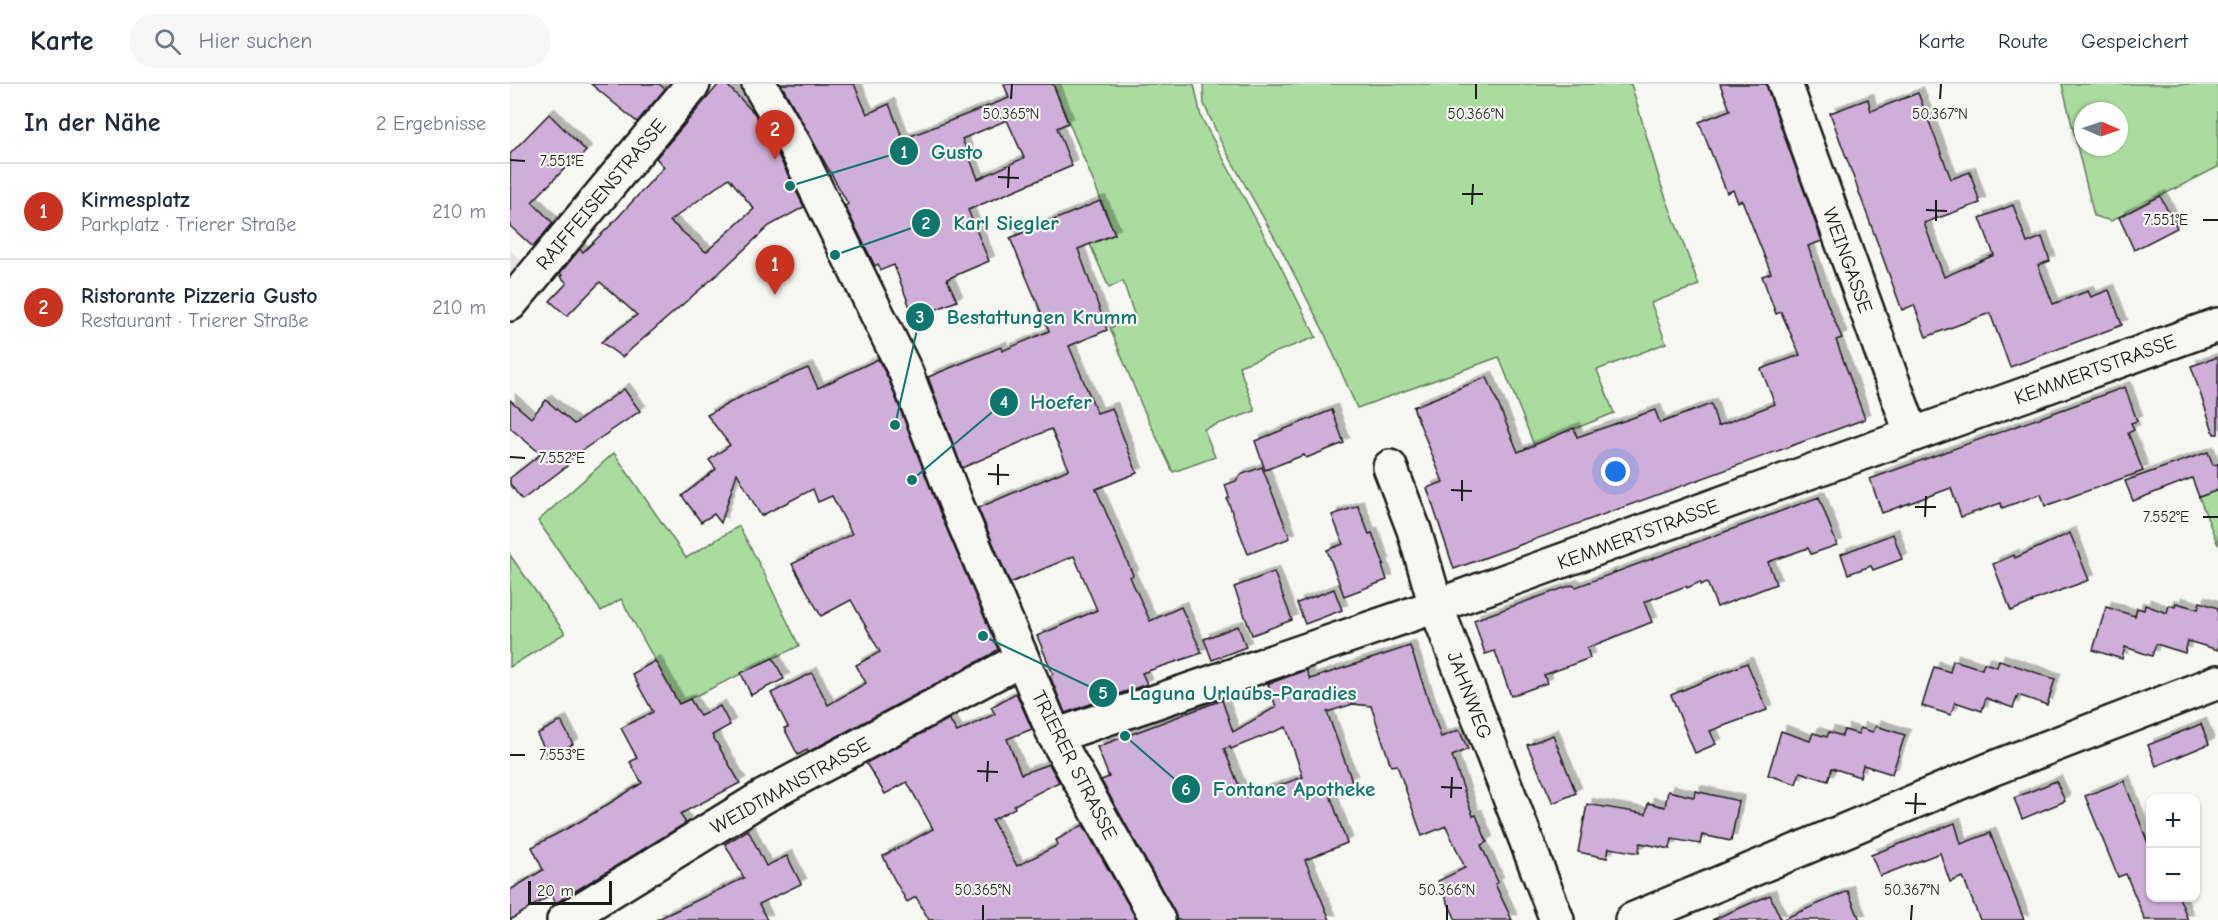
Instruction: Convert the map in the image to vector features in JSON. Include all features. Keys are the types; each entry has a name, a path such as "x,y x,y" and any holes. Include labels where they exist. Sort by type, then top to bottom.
{"street":[{"name":"TRIERER STRASSE","path":"759,84 795,146 906,373 957,506 1055,736 1158,920"},
{"name":"WEINGASSE","path":"1785,84 1912,435"},
{"name":"RAIFFEISENSTRASSE","path":"510,304 687,86"},
{"name":"KEMMERTSTRASSE","path":"1055,736 1436,606 2218,325"},
{"name":"JAHNWEG","path":"1390,467 1414,530 1436,606 1557,920"},
{"name":"WEIDTMANSTRASSE","path":"564,920 763,797 1022,659"},
{"path":"1632,920 1994,768 2218,682"}],"shaded area":[{"path":"510,250 521,261 510,276"}],"green space":[{"path":"1053,84 1194,84 1201,117 1316,337 1239,366 1255,411 1204,429 1215,457 1173,472 1141,404 1110,328 1135,317 1123,281 1109,288 1090,244 1115,234"},
{"path":"1203,84 1631,84 1661,185 1699,285 1651,303 1666,343 1597,370 1614,413 1534,445 1499,357 1357,408 1323,330 1221,142 1204,104"},
{"path":"2062,84 2218,84 2218,167 2111,221 2094,216 2079,156 2128,156 2128,102 2074,102 2074,134"},
{"path":"614,453 686,558 739,526 799,646 679,704 621,599 601,611 538,521"},
{"path":"2218,490 2218,545 2199,497"},
{"path":"510,555 565,633 510,667"}],"building":[{"path":"591,84 659,84 665,89 637,122"},
{"path":"719,84 726,84 755,114 804,207 769,226 622,357 601,342 637,315 600,282 567,316 550,301 567,283 560,273 580,249 583,252 610,226 664,167 656,158","holes":["729,178 754,209 706,252 670,221"]},
{"path":"781,84 854,84 867,114 889,104 903,139 1009,98 1004,84 1053,84 1068,123 1057,128 1072,166 968,210 989,261 947,279 957,301 914,318 894,265 881,270 878,264 875,266 845,206 848,204","holes":["1007,120 1024,158 978,179 962,139"]},
{"path":"1720,84 1766,84 1822,241 1808,246 1827,303 1842,338 1836,340 1865,419 1454,569 1427,488 1443,482 1413,407 1487,377 1518,452 1574,428 1577,437 1655,410 1660,423 1711,404 1718,426 1775,404 1761,369 1800,355 1781,312 1776,314 1762,276 1771,273 1742,200 1738,202 1733,190 1727,193 1699,122 1730,110"},
{"path":"1918,93 1951,179 1970,172 1980,203 1924,223 1944,277 1994,255 1980,218 2013,205 2027,243 2042,237 2050,261 2038,265 2053,304 2088,291 2091,297 2109,290 2122,325 2010,367 1990,313 1926,337 1914,305 1902,310 1830,113 1868,99 1871,111"},
{"path":"549,114 586,151 571,167 568,165 532,202 553,223 533,247 510,226 510,154"},
{"path":"2160,196 2177,228 2134,250 2119,217"},
{"path":"1100,201 1115,234 1078,249 1107,330 1069,346 1097,413 1112,408 1137,473 1096,489 1133,575 1130,577 1150,621 1181,607 1202,653 1142,673 1147,684 1065,713 1050,676 1053,674 1037,636 1097,610 1074,556 1010,583 978,508 1069,469 1051,429 962,468 928,377 1001,347 1002,351 1049,331 1010,238"},
{"path":"2218,357 2218,434 2214,434 2191,366"},
{"path":"878,359 889,380 940,513 998,649 808,752 807,750 798,755 784,728 788,727 771,693 812,673 828,705 866,683 856,665 880,652 851,600 821,616 792,564 852,534 832,496 818,502 813,489 761,516 737,473 721,523 714,514 701,522 682,496 716,469 709,460 730,445 707,415 746,394 808,368 818,388"},
{"path":"2125,387 2137,421 2131,423 2134,430 2128,433 2143,471 2045,506 2041,494 2002,508 2001,503 1961,517 1951,488 1882,513 1870,479"},
{"path":"624,389 640,411 565,462 567,466 522,500 510,484 510,478 541,454 510,428 510,400 531,418 546,400 574,424"},
{"path":"1332,410 1344,443 1306,458 1304,455 1265,470 1255,441"},
{"path":"2208,452 2213,465 2218,464 2218,490 2199,497 2192,478 2133,501 2125,481"},
{"path":"1262,467 1290,538 1248,554 1227,499 1229,497 1225,485 1236,481 1240,475"},
{"path":"1819,497 1837,545 1811,554 1808,548 1768,562 1776,584 1717,607 1707,582 1701,585 1700,582 1687,588 1686,586 1644,602 1652,622 1587,648 1590,658 1544,675 1547,683 1511,696 1495,651 1485,654 1474,620 1572,585 1576,587"},
{"path":"1358,506 1369,534 1372,533 1384,564 1382,565 1387,580 1344,596 1327,550 1343,544 1332,515"},
{"path":"2070,533 2089,580 2011,611 1993,564 2014,555 2015,558"},
{"path":"1893,534 1902,559 1873,570 1871,566 1848,574 1841,554"},
{"path":"1274,572 1292,620 1252,635 1234,587"},
{"path":"1334,589 1342,610 1305,624 1297,603"},
{"path":"2200,602 2218,608 2218,650 2188,641 2185,653 2156,644 2152,656 2125,647 2122,659 2093,650 2106,607 2135,616 2137,608 2144,610 2145,605 2167,613 2169,605 2175,607 2176,603 2198,609"},
{"path":"1238,626 1246,647 1212,660 1204,639"},
{"path":"1410,646 1441,737 1459,730 1468,749 1452,756 1473,816 1476,815 1487,842 1481,845 1498,882 1495,884 1512,920 1456,920 1438,881 1465,868 1446,826 1422,836 1397,765 1391,766 1371,706 1353,704 1327,712 1352,781 1328,789 1347,843 1305,860 1330,920 1177,920 1101,780 1109,777 1097,747 1222,700 1233,732 1276,707 1268,684 1306,670 1310,679","holes":["1286,727 1303,777 1244,798 1224,749 1230,747 1231,749"]},
{"path":"773,658 784,679 751,695 741,673"},
{"path":"1953,660 1982,669 1984,663 1997,667 1999,660 2055,679 2047,705 2018,695 2013,708 1986,698 1982,711 1955,702 1951,715 1922,706 1934,667 1950,672"},
{"path":"655,661 679,704 690,699 700,716 720,706 730,725 712,735 740,783 680,814 686,823 556,903 551,895 510,920 510,890 543,870 532,847 581,821 642,783 630,762 637,758 621,728 653,712 632,674"},
{"path":"1747,663 1767,710 1710,731 1716,744 1695,753 1671,695"},
{"path":"1016,693 1032,729 1007,739 1021,774 1049,764 1059,782 1014,805 1015,808 992,820 1017,866 1058,845 1056,840 1083,825 1137,920 929,920 916,897 907,902 893,877 883,856 933,829 907,782 885,794 866,763 949,719 957,732 995,714 991,707"},
{"path":"561,721 573,744 549,757 537,734"},
{"path":"2201,724 2209,744 2156,766 2148,745"},
{"path":"1876,726 1905,735 1892,774 1863,765 1860,777 1832,768 1828,781 1800,772 1796,784 1768,775 1781,731 1810,741 1813,733 1827,737 1829,732 1842,736 1844,730 1859,734 1860,728 1873,732"},
{"path":"1553,735 1576,793 1553,803 1527,745"},
{"path":"2056,781 2065,801 2022,819 2014,798"},
{"path":"2124,781 2146,838 2146,902 2181,902 2188,920 2145,920 2126,874 2118,877 2085,796"},
{"path":"1668,791 1694,797 1695,791 1739,801 1731,841 1702,835 1700,844 1672,839 1670,849 1640,843 1639,853 1609,848 1607,858 1578,852 1587,804 1646,814 1648,803 1665,807"},
{"path":"1955,823 1961,844 1990,833 2024,920 1980,920 1963,877 1950,882 1940,853 1880,876 1871,855"},
{"path":"748,830 766,866 787,856 801,884 759,904 767,920 656,920 744,878 725,844"},
{"path":"1848,891 1860,920 1781,920"},
{"path":"1770,895 1781,920 1712,920"}],"place":[{"name":"Ristorante Pizzeria Gusto","path":"775,160"},
{"name":"Gusto","path":"790,186"},
{"name":"Karl Siegler","path":"835,255"},
{"name":"Kirmesplatz","path":"775,295"},
{"name":"Bestattungen Krumm","path":"895,425"},
{"name":"Hoefer","path":"912,480"},
{"name":"Laguna Urlaubs-Paradies","path":"983,636"},
{"name":"Fontane Apotheke","path":"1125,736"}]}
